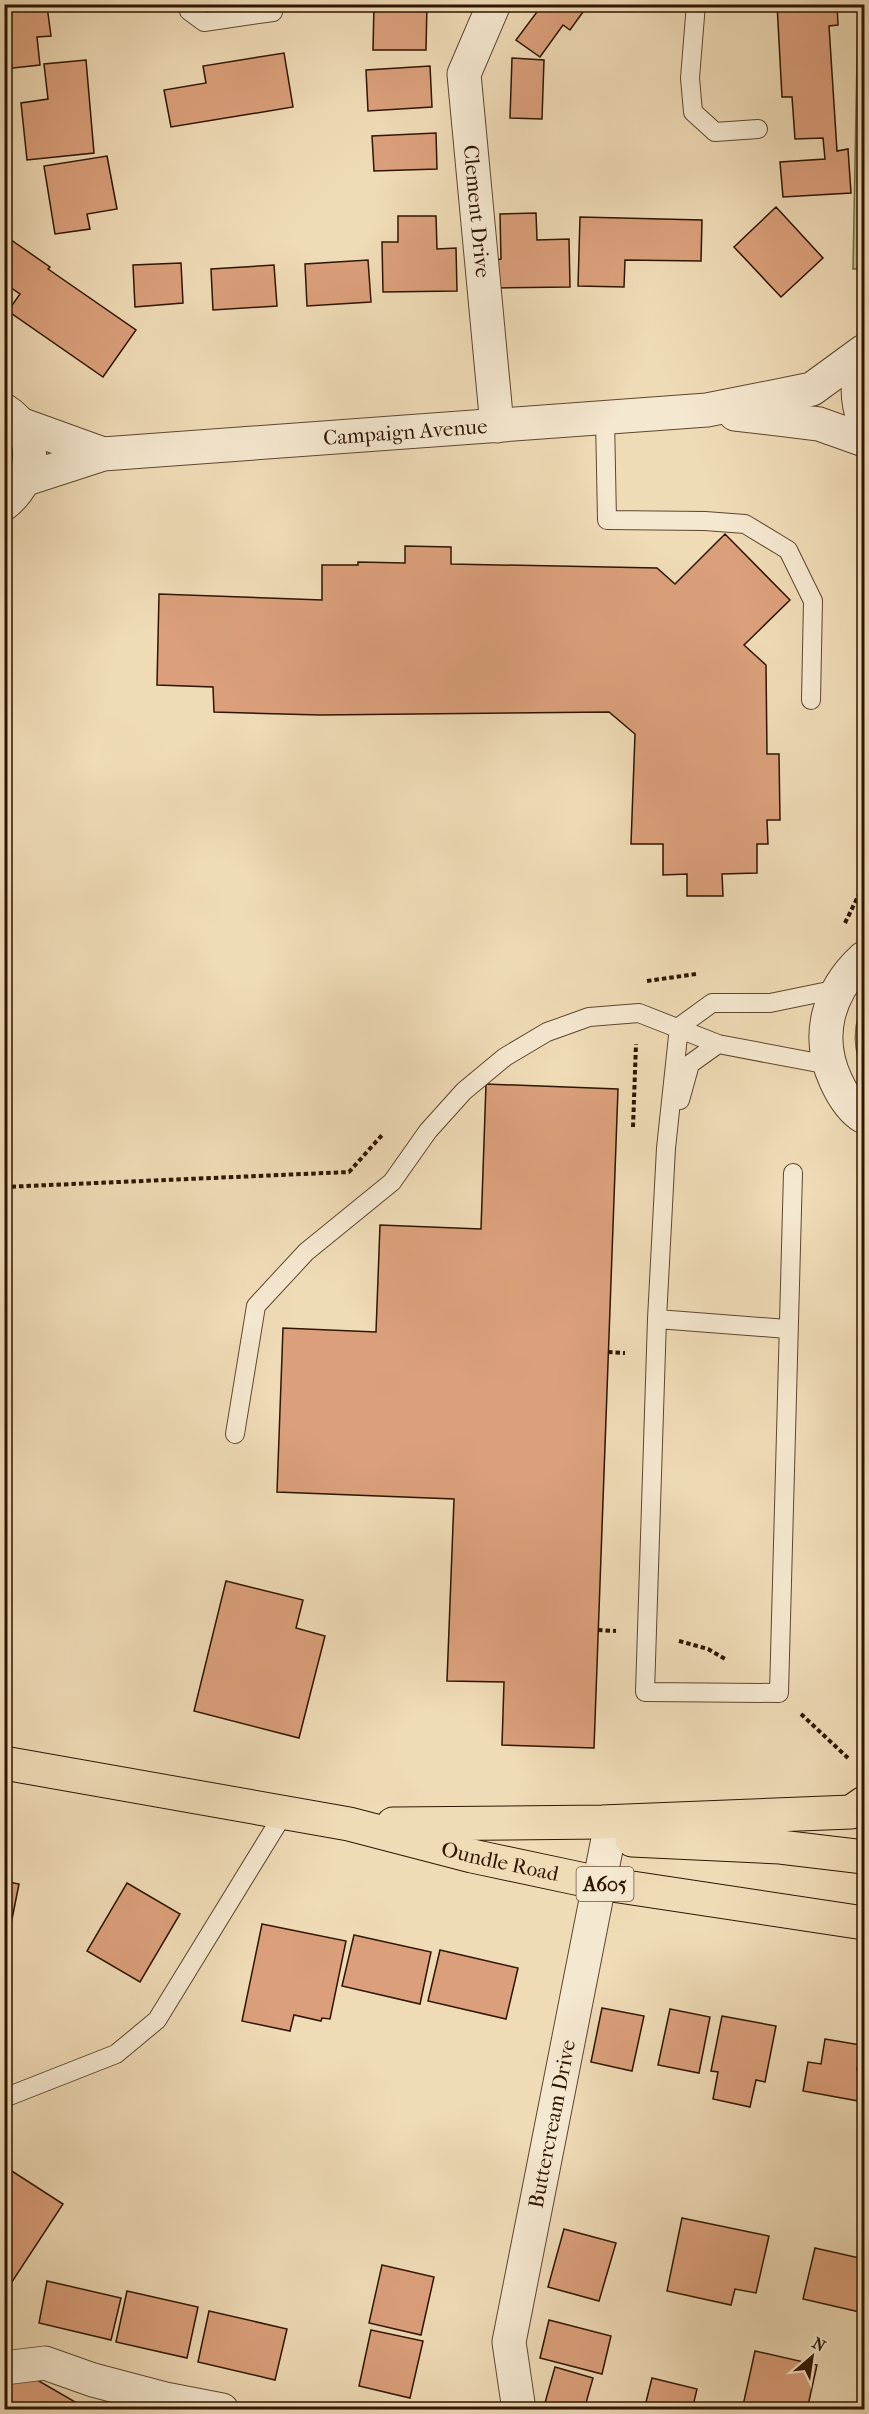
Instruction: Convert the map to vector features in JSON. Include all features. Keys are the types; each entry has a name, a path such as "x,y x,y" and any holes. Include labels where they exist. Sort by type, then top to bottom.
{"main road":[{"name":"Oundle Road","path":"4,1763 349,1824 472,1856 599,1883 864,1923"},
{"path":"349,1824 602,1822 851,1812 864,1803"},
{"name":"Oundle Road","path":"349,1824 780,1847 864,1857"}],"street":[{"name":"Clement Drive","path":"494,4 464,74 497,426"},
{"name":"Campaign Avenue","path":"26,479 103,454 707,410 812,389 864,351"},
{"path":"864,361 858,387 864,422"},
{"name":"Campaign Avenue","path":"707,410 819,424 864,440"},
{"name":"Campaign Avenue","path":"12,417 103,454"},
{"path":"4,504 16,494 26,479 30,460 28,442 12,417"},
{"path":"864,958 851,970 838,989 828,1014 825,1040 829,1065 841,1093 864,1117"},
{"name":"Buttercream Drive","path":"519,2409 509,2342 609,1839"},
{"path":"4,2368 45,2363 164,2404 222,2409"}],"lane":[{"path":"188,4 189,11 204,22 273,12"},
{"path":"696,4 690,78 693,112 715,132 758,129"},
{"path":"605,418 607,520 705,520 745,524 788,550 813,601 811,700"},
{"path":"793,1173 779,1693 645,1692 657,1319 666,1148 679,1027 712,1003 770,1003 838,989"},
{"path":"235,1434 256,1306 306,1252 392,1182 428,1131 464,1091 505,1058 547,1032 589,1017 639,1013 718,1044 829,1065"},
{"path":"666,1148 690,1064 718,1044"},
{"path":"657,1319 787,1329"},
{"path":"4,2098 116,2054 157,2020 284,1813"}],"path":[{"path":"4,1187 349,1172 388,1128"}],"green space":[{"path":"864,4 864,269 853,269 858,5"},
{"path":"864,1003 864,1072 860,1064 855,1038 857,1020"}],"building":[{"path":"374,4 427,4 426,50 373,50"},
{"path":"530,4 600,4 596,10 588,5 570,30 563,25 540,57 516,40 537,12 529,6"},
{"path":"777,4 837,4 838,25 829,26 837,151 848,149 851,193 783,197 780,162 825,159 823,138 795,139 792,97 782,97"},
{"path":"47,6 51,36 37,37 40,65 4,69 4,10"},
{"path":"284,53 293,107 171,127 164,90 206,83 203,66"},
{"path":"512,58 544,60 542,119 510,118"},
{"path":"86,60 94,153 27,160 21,103 48,99 44,64"},
{"path":"430,66 432,107 368,111 366,70"},
{"path":"436,133 437,169 374,171 372,136"},
{"path":"107,156 117,209 87,214 90,229 55,234 44,166"},
{"path":"776,207 823,258 781,297 734,247"},
{"path":"536,213 537,240 569,239 570,287 495,288 494,260 501,259 500,214"},
{"path":"398,216 436,216 437,249 456,248 457,291 383,292 382,242 398,242"},
{"path":"580,217 702,220 701,261 625,260 624,287 578,286"},
{"path":"4,235 50,267 48,269 136,330 103,377 8,311 20,294 4,283"},
{"path":"368,260 371,302 307,306 305,264"},
{"path":"181,263 183,303 135,307 133,265"},
{"path":"274,265 277,306 213,310 211,269"},
{"path":"725,534 790,600 744,645 766,665 767,754 779,754 780,820 767,820 768,844 757,844 757,873 722,874 723,896 687,896 687,874 663,875 663,844 631,844 635,734 609,712 320,715 214,712 213,687 157,685 159,594 322,600 322,565 358,565 358,562 405,563 405,546 451,547 451,564 657,568 675,584"},
{"path":"486,1084 618,1089 594,1748 502,1745 504,1682 447,1681 454,1499 277,1492 283,1328 376,1332 380,1225 481,1229"},
{"path":"226,1581 303,1600 296,1628 325,1636 299,1738 194,1711"},
{"path":"4,1881 19,1884 7,1944 4,1944"},
{"path":"127,1883 180,1914 140,1982 87,1951"},
{"path":"262,1924 346,1941 330,2019 322,2018 321,2021 294,2015 290,2031 242,2021"},
{"path":"354,1935 431,1952 420,2004 342,1986"},
{"path":"440,1950 518,1968 506,2019 428,2001"},
{"path":"602,2008 644,2016 632,2071 591,2062"},
{"path":"670,2009 710,2017 699,2073 658,2065"},
{"path":"722,2016 776,2026 765,2082 756,2080 750,2107 713,2099 718,2072 711,2071"},
{"path":"825,2039 861,2045 857,2070 864,2071 864,2102 803,2091 808,2062 821,2064"},
{"path":"4,2166 63,2204 4,2294"},
{"path":"682,2218 769,2236 756,2293 735,2289 731,2305 667,2291"},
{"path":"564,2229 616,2243 599,2301 548,2287"},
{"path":"815,2248 864,2259 864,2313 803,2299"},
{"path":"382,2265 434,2277 421,2335 369,2323"},
{"path":"47,2281 121,2298 111,2340 39,2323"},
{"path":"127,2291 198,2307 187,2358 116,2342"},
{"path":"209,2311 287,2329 275,2380 198,2362"},
{"path":"549,2320 611,2336 602,2374 540,2358"},
{"path":"371,2330 423,2341 410,2398 359,2386"},
{"path":"755,2351 817,2365 807,2410 742,2410"},
{"path":"13,2366 77,2403 74,2410 4,2410 4,2381"},
{"path":"555,2367 593,2378 584,2410 543,2410"},
{"path":"652,2378 697,2389 692,2410 644,2410"}]}
